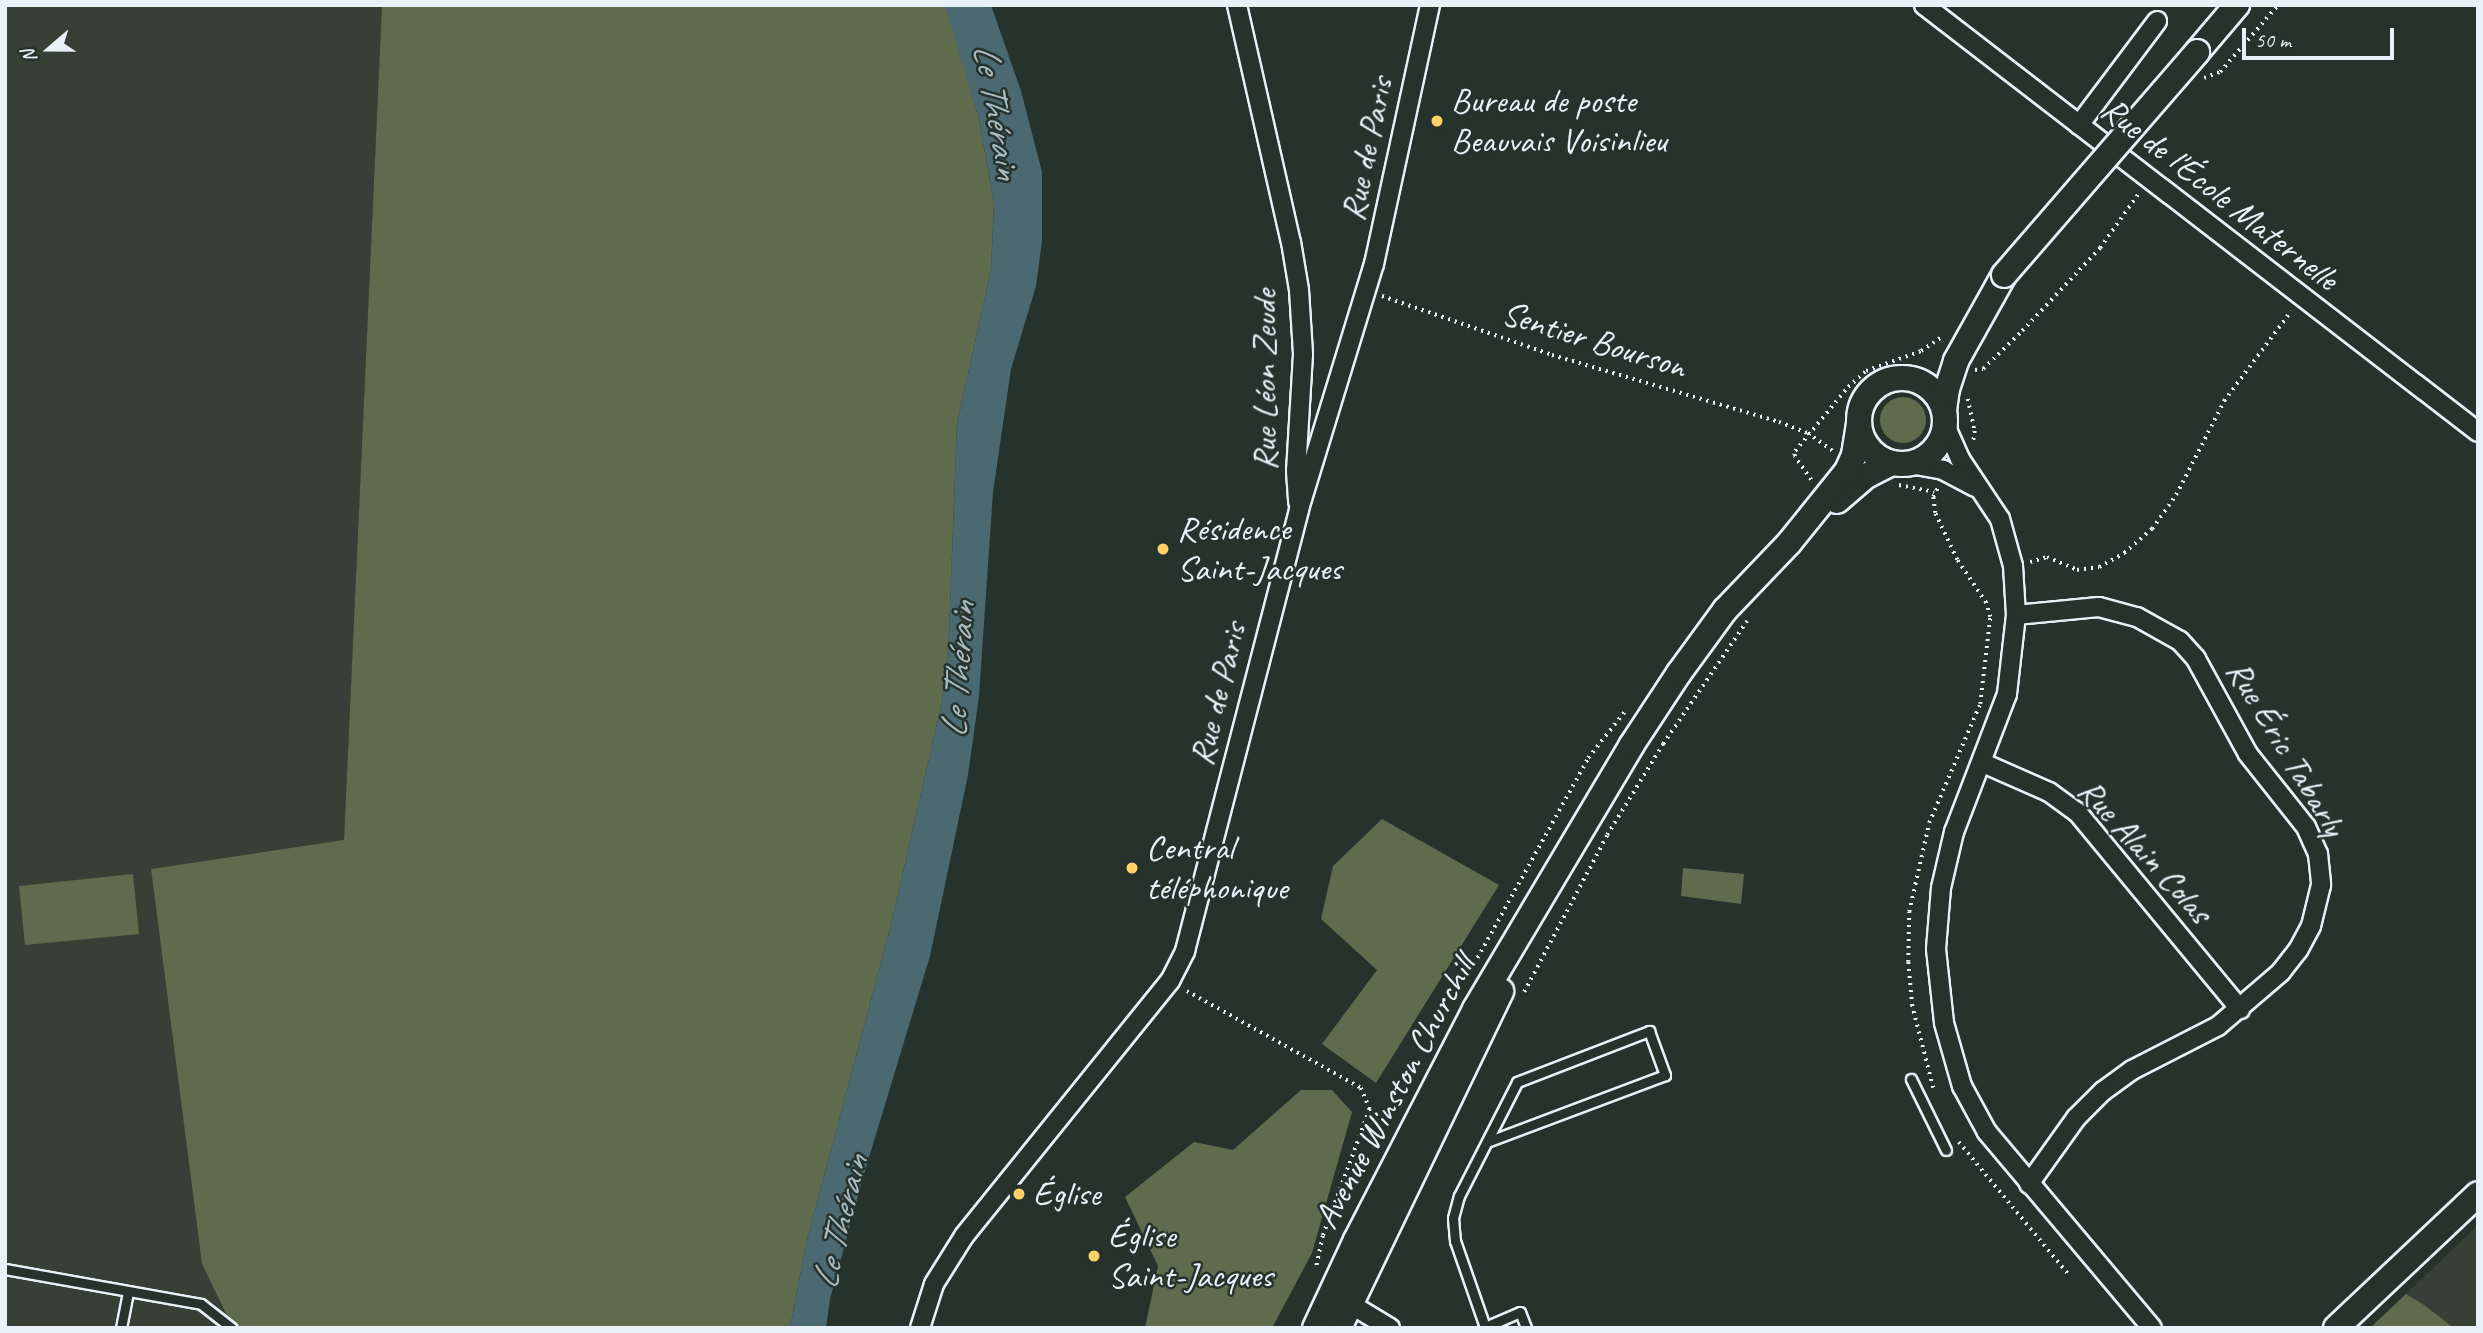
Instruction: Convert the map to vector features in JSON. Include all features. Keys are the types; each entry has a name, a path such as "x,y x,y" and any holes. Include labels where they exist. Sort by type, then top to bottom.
{"main road":[{"path":"1911,379 1941,358 1975,307 2237,5"},
{"path":"1944,418 1933,391 1911,379 1888,380 1872,389 1862,404 1859,422 1867,447 1900,470 1933,452 1941,439 1944,418 1947,389 1956,362 2004,275"},
{"name":"Avenue Winston Churchill","path":"1315,1328 1341,1298 1466,1066 1546,893 1630,746 1679,673 1732,603 1788,543 1851,464 1859,422"},
{"name":"Avenue Winston Churchill","path":"1788,543 1859,482 1900,470"},
{"path":"2336,1328 2478,1194"},
{"name":"Avenue Winston Churchill","path":"1339,1328 1341,1298"}],"street":[{"name":"Rue Léon Zeude","path":"1237,5 1291,242 1299,290 1303,354 1296,471 1299,509"},
{"name":"Rue de Paris","path":"920,1328 934,1284 954,1251 1007,1180 1170,981 1189,938 1299,509 1366,291 1430,5"},
{"name":"Rue de l'École Maternelle","path":"1924,5 2478,432"},
{"path":"2079,125 2157,21"},
{"path":"1944,418 1960,459 2000,519 2013,566 2016,615 2007,694 1983,763 1954,832 1945,867 1936,931 1938,989 1950,1046 1969,1100 1987,1132 2152,1328"},
{"path":"1900,470 1943,470 1981,491"},
{"name":"Rue Éric Tabarly","path":"2016,615 2099,607 2137,617 2179,642 2196,659 2248,754 2306,827 2321,869 2317,911 2305,938 2290,961 2240,1009 2201,1037 2145,1063 2110,1085 2076,1118 2029,1184"},
{"name":"Rue Alain Colas","path":"1983,763 2049,792 2077,812 2240,1009"},
{"path":"1341,1298 1390,1328"}],"lane":[{"path":"1487,1142 1665,1075 1649,1031 1517,1082 1459,1196 1454,1218 1455,1241 1484,1327 1520,1312 1526,1328"},
{"path":"1912,1079 1946,1150"},
{"path":"5,1269 201,1304 232,1328"},
{"path":"121,1328 128,1292"}],"path":[{"path":"2214,75 2227,65 2278,5"},
{"path":"1966,371 1983,369 2022,331 2100,248 2148,180"},
{"name":"Sentier Bourson","path":"1366,291 1552,355 1808,433 1838,455"},
{"path":"2013,566 2047,557 2077,570 2099,567 2124,553 2152,529 2176,495 2224,401 2301,298"},
{"path":"1900,470 1934,492"},
{"path":"1524,992 1613,826 1663,744 1754,612"},
{"path":"1170,981 1361,1088 1370,1109 1323,1236 1315,1275 1341,1298"}],"shaded area":[{"path":"5,5 382,5 344,841 151,869 202,1264 233,1328 5,1328"},
{"path":"2478,1225 2478,1328 2370,1328 2406,1294"}],"green space":[{"path":"382,5 945,5 951,22 979,119 994,203 991,270 957,424 948,659 942,702 890,929 807,1240 790,1328 233,1328 202,1264 151,869 344,840"},
{"path":"1903,397 1919,404 1926,420 1919,436 1903,443 1887,436 1880,420 1887,404"},
{"path":"1382,819 1499,885 1376,1083 1322,1044 1377,970 1321,919 1333,866"},
{"path":"1683,868 1744,874 1741,904 1681,896"},
{"path":"133,874 139,934 25,945 19,886"},
{"path":"1301,1090 1332,1090 1352,1112 1312,1253 1272,1328 1145,1328 1158,1266 1125,1197 1194,1142 1233,1150"},
{"path":"2406,1294 2424,1305 2454,1328 2370,1328"}],"water":[{"name":"Le Thérain","path":"945,5 991,5 1021,91 1042,172 1042,241 1036,286 1011,369 993,492 979,696 968,775 930,956 864,1174 830,1299 826,1328 790,1328 807,1240 890,929 942,702 948,659 957,424 991,270 994,203 979,119"}],"place":[{"name":"Bureau de poste Beauvais Voisinlieu","path":"1437,121"},
{"name":"Résidence Saint-Jacques","path":"1163,549"},
{"name":"Central téléphonique","path":"1132,868"},
{"name":"Église","path":"1019,1194"},
{"name":"Église Saint-Jacques","path":"1094,1256"}]}
